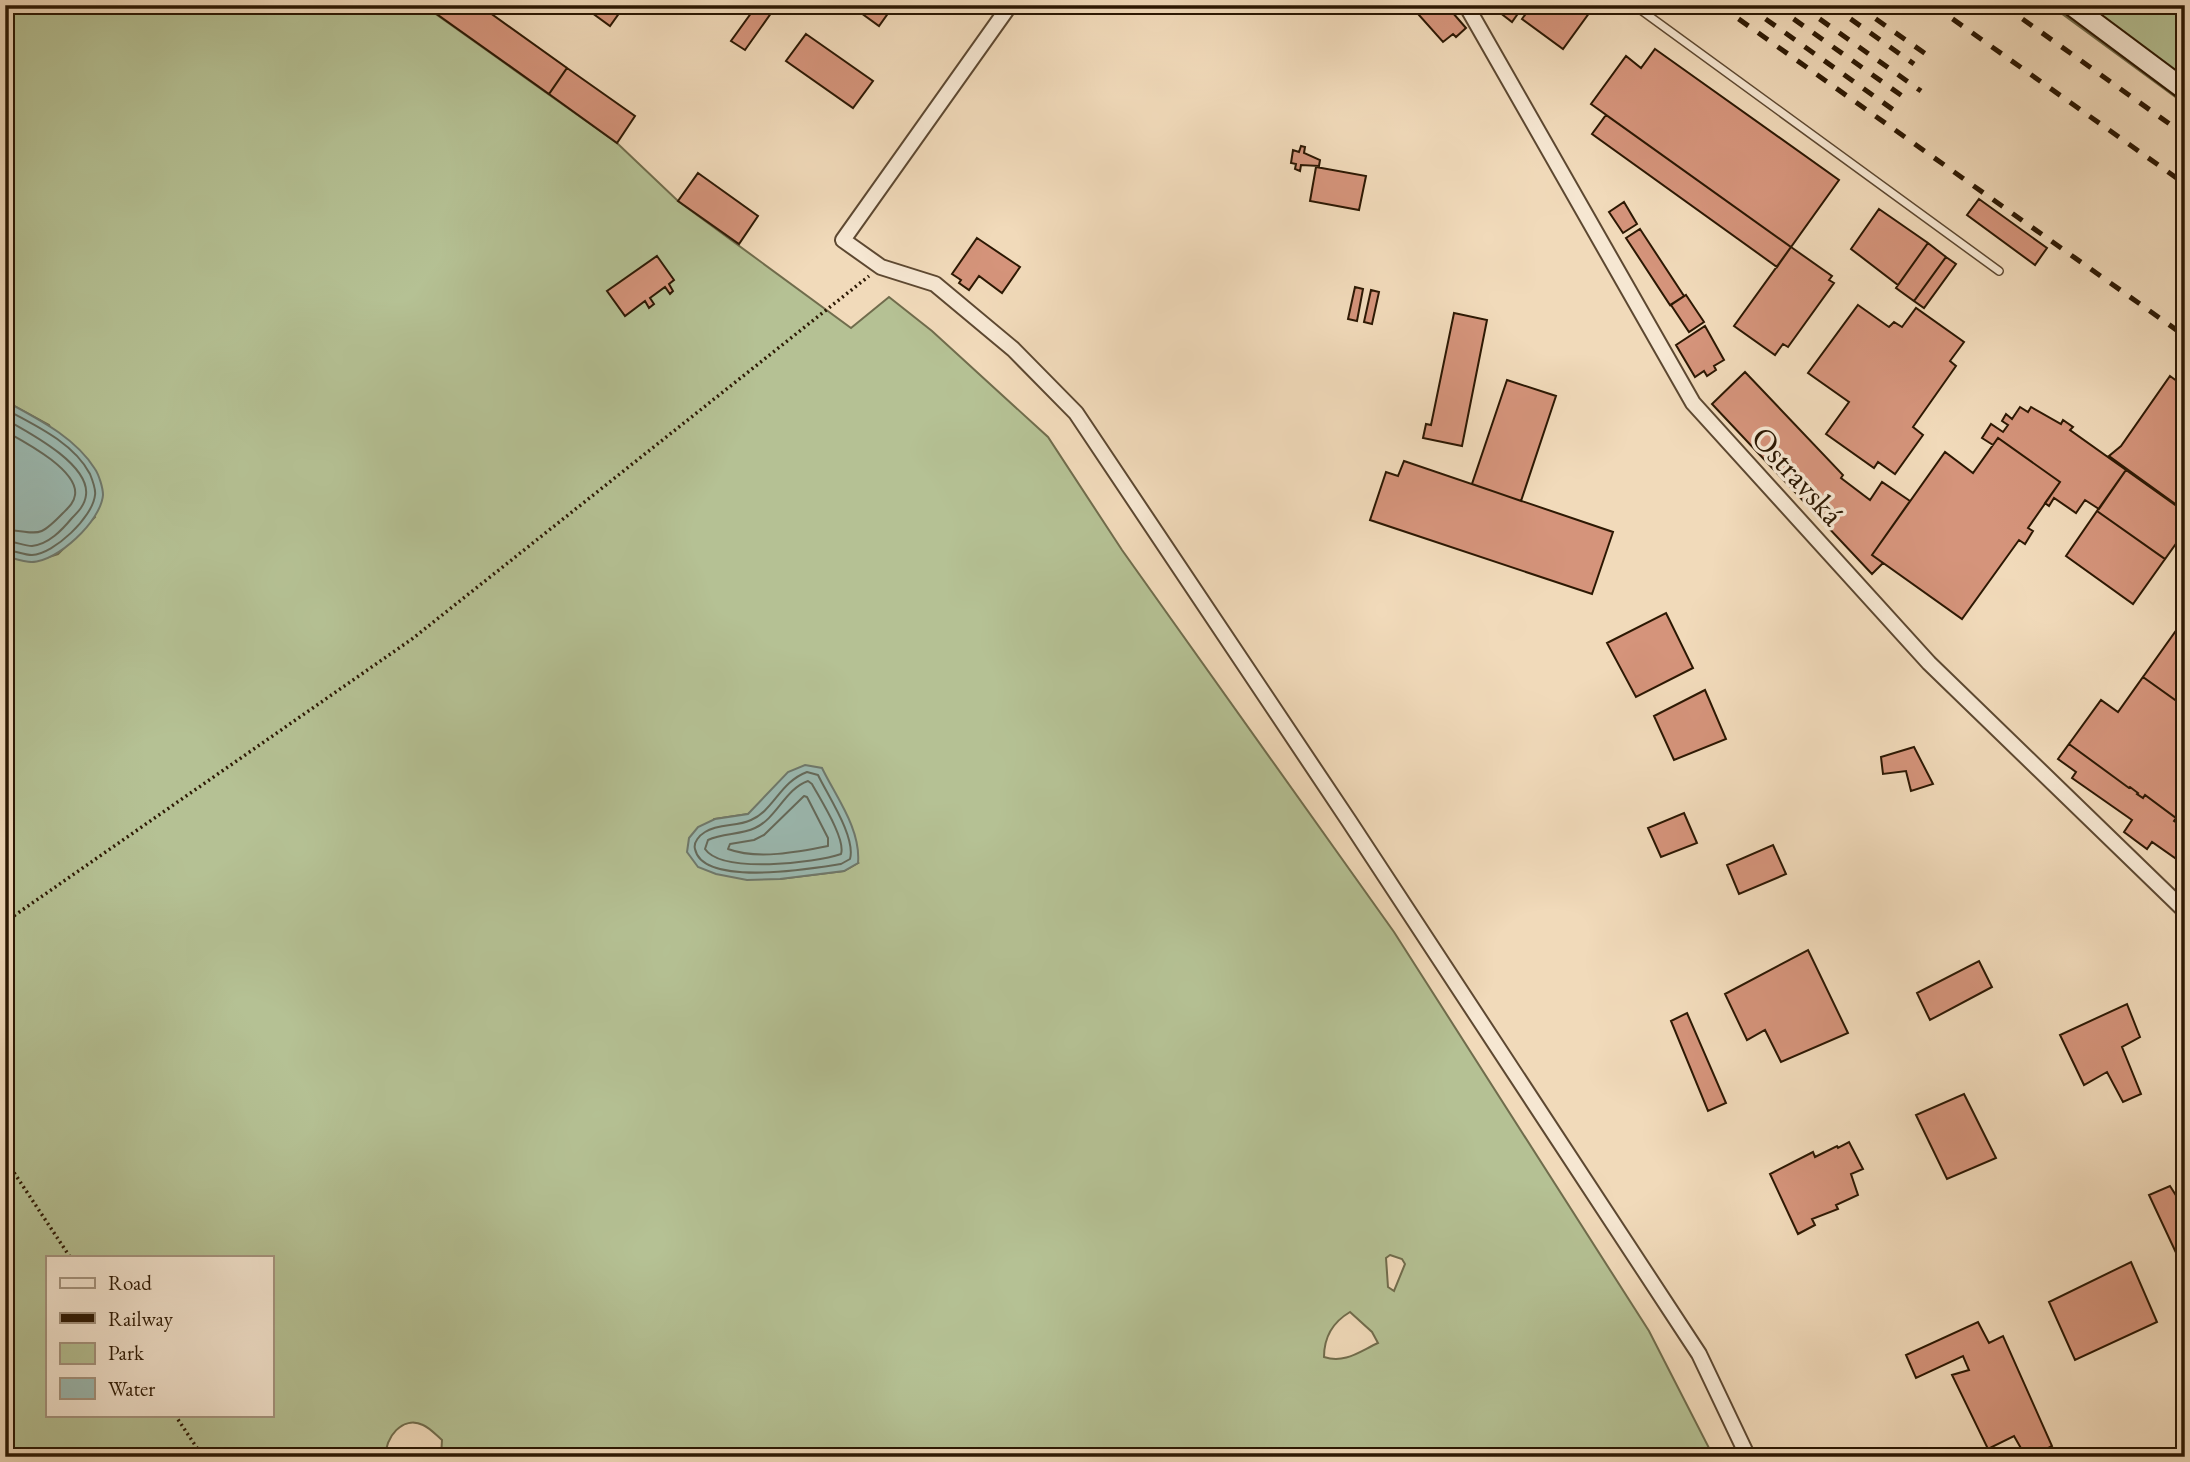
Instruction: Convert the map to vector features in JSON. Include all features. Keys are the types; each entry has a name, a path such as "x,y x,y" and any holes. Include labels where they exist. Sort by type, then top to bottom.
{"street":[{"path":"1010,5 843,240 880,267 935,284 1013,349 1076,413 1349,821 1692,1343 1748,1457"},
{"name":"Ostravská","path":"1466,5 1693,403 1929,663 2185,911"},
{"path":"2071,5 2185,90"}],"lane":[{"path":"1634,5 1999,271"}],"path":[{"path":"5,922 412,639 880,267"},
{"path":"5,1159 70,1256"},
{"path":"176,1416 203,1457"}],"green space":[{"path":"5,5 423,5 617,143 678,201 851,328 889,297 932,331 1048,437 1122,550 1394,932 1649,1331 1709,1448 1710,1457 441,1457 442,1440 423,1425 408,1423 396,1430 392,1436 386,1457 5,1457 5,556 33,562 58,554 95,517 49,425 5,401","holes":["757,807 858,863 844,871 780,879 715,819 748,814","1390,1255 1402,1259 1405,1264 1394,1291 1388,1287 1386,1258","1350,1312 1372,1332 1378,1343 1346,1358 1324,1357 1328,1337 1334,1325"]},
{"path":"2050,5 2185,5 2185,104"}],"water":[{"path":"5,401 55,430 77,447 95,469 102,485 100,505 86,528 65,548 32,562 5,556"},
{"path":"805,765 822,768 852,826 858,863 844,871 747,880 716,874 698,867 687,852 689,838 698,827 715,819 748,814 788,772"}],"building":[{"path":"424,5 479,5 567,68 549,94"},
{"path":"591,5 625,5 610,26 588,10"},
{"path":"757,5 768,5 774,9 745,50 731,41"},
{"path":"850,5 894,5 879,26"},
{"path":"1410,5 1446,5 1466,28 1456,37 1453,34 1443,42"},
{"path":"1490,5 1524,5 1512,22"},
{"path":"1532,5 1595,5 1563,49 1522,19"},
{"path":"806,34 873,81 853,108 786,61"},
{"path":"1655,49 1839,180 1791,247 1591,104 1626,56 1641,68"},
{"path":"567,68 635,116 617,143 549,94"},
{"path":"1606,115 1791,247 1777,267 1592,134"},
{"path":"1301,146 1305,147 1304,153 1320,160 1319,166 1301,165 1300,171 1295,169 1296,164 1291,163 1293,150 1299,152"},
{"path":"1316,167 1366,176 1359,210 1310,201"},
{"path":"698,173 758,216 739,244 678,201"},
{"path":"1979,199 2047,248 2035,265 1967,215"},
{"path":"1624,202 1637,224 1623,233 1609,212"},
{"path":"1879,209 1928,243 1898,285 1851,249"},
{"path":"1640,229 1684,296 1670,305 1626,238"},
{"path":"977,238 1020,267 1002,293 979,276 969,290 952,274"},
{"path":"1928,243 1946,257 1914,301 1896,288"},
{"path":"1791,247 1832,276 1829,280 1834,283 1788,347 1783,344 1775,355 1734,326"},
{"path":"657,256 674,280 669,284 673,291 670,294 665,287 650,298 654,304 649,308 645,301 625,316 607,291"},
{"path":"1946,257 1956,264 1924,308 1914,301"},
{"path":"1355,287 1363,289 1357,321 1348,319"},
{"path":"1371,290 1379,292 1372,324 1364,322"},
{"path":"1686,295 1704,322 1689,332 1671,305"},
{"path":"1858,305 1889,327 1894,322 1902,327 1916,308 1964,342 1950,361 1956,366 1913,427 1923,435 1895,474 1878,462 1874,468 1826,434 1849,402 1808,373"},
{"path":"1454,313 1487,320 1462,446 1423,438 1426,424 1431,425"},
{"path":"1705,326 1724,360 1714,366 1716,370 1707,376 1704,371 1695,377 1676,345"},
{"path":"1745,372 1843,475 1841,478 1870,500 1882,482 1910,501 1872,555 1883,563 1872,574 1712,404"},
{"path":"2170,376 2185,387 2185,511 2109,456 2121,446"},
{"path":"1507,380 1556,396 1521,501 1472,484"},
{"path":"2020,407 2028,412 2031,407 2061,424 2063,420 2073,427 2070,430 2126,470 2099,509 2085,500 2076,513 2054,498 2049,506 2045,503 2060,482 1998,438 1993,445 1982,438 1991,424 2003,432 2008,425 2002,421 2006,414 2012,419"},
{"path":"1998,438 2060,482 2028,528 2033,531 2025,544 2019,540 1962,619 1872,555 1945,452 1973,473"},
{"path":"1404,461 1613,532 1592,594 1370,520 1386,472 1398,476"},
{"path":"2126,470 2185,512 2185,531 2165,559 2097,511"},
{"path":"2097,511 2165,559 2133,604 2066,556"},
{"path":"1666,613 1693,668 1636,697 1607,643"},
{"path":"2185,618 2185,707 2143,677"},
{"path":"2143,677 2185,707 2185,805 2176,818 2145,795 2143,798 2137,794 2069,744 2101,700 2118,712"},
{"path":"1705,690 1726,739 1674,760 1654,716"},
{"path":"2069,744 2137,794 2143,798 2145,795 2176,818 2174,821 2185,828 2185,865 2152,842 2147,849 2124,832 2132,820 2072,778 2076,772 2058,759"},
{"path":"1914,747 1933,784 1911,791 1906,771 1883,774 1881,757"},
{"path":"1684,813 1697,843 1661,857 1648,828"},
{"path":"1773,845 1786,874 1739,894 1727,865"},
{"path":"1808,950 1848,1033 1781,1062 1765,1030 1747,1040 1725,994"},
{"path":"1979,961 1992,987 1930,1020 1917,993"},
{"path":"2127,1004 2140,1037 2122,1047 2141,1094 2123,1102 2107,1072 2084,1085 2060,1035"},
{"path":"1687,1013 1726,1103 1708,1111 1671,1021"},
{"path":"1964,1094 1996,1158 1947,1179 1916,1115"},
{"path":"1849,1142 1863,1169 1851,1174 1858,1195 1836,1205 1838,1209 1812,1219 1815,1225 1798,1234 1770,1174 1813,1152 1815,1157"},
{"path":"2170,1186 2177,1197 2185,1194 2185,1272 2149,1195"},
{"path":"2131,1262 2157,1322 2075,1360 2049,1302"},
{"path":"1978,1322 1989,1343 2003,1336 2052,1446 2032,1457 2026,1457 2014,1436 1988,1449 1952,1375 1969,1370 1963,1356 1916,1378 1906,1355"}],"railway":[{"path":"1719,5 2185,336"},
{"path":"1746,5 1895,111"},
{"path":"1774,5 1905,98"},
{"path":"1800,5 1921,91"},
{"path":"1831,5 1914,64"},
{"path":"1856,5 1930,57"},
{"path":"1933,5 2185,184"},
{"path":"2003,5 2185,135"}]}
